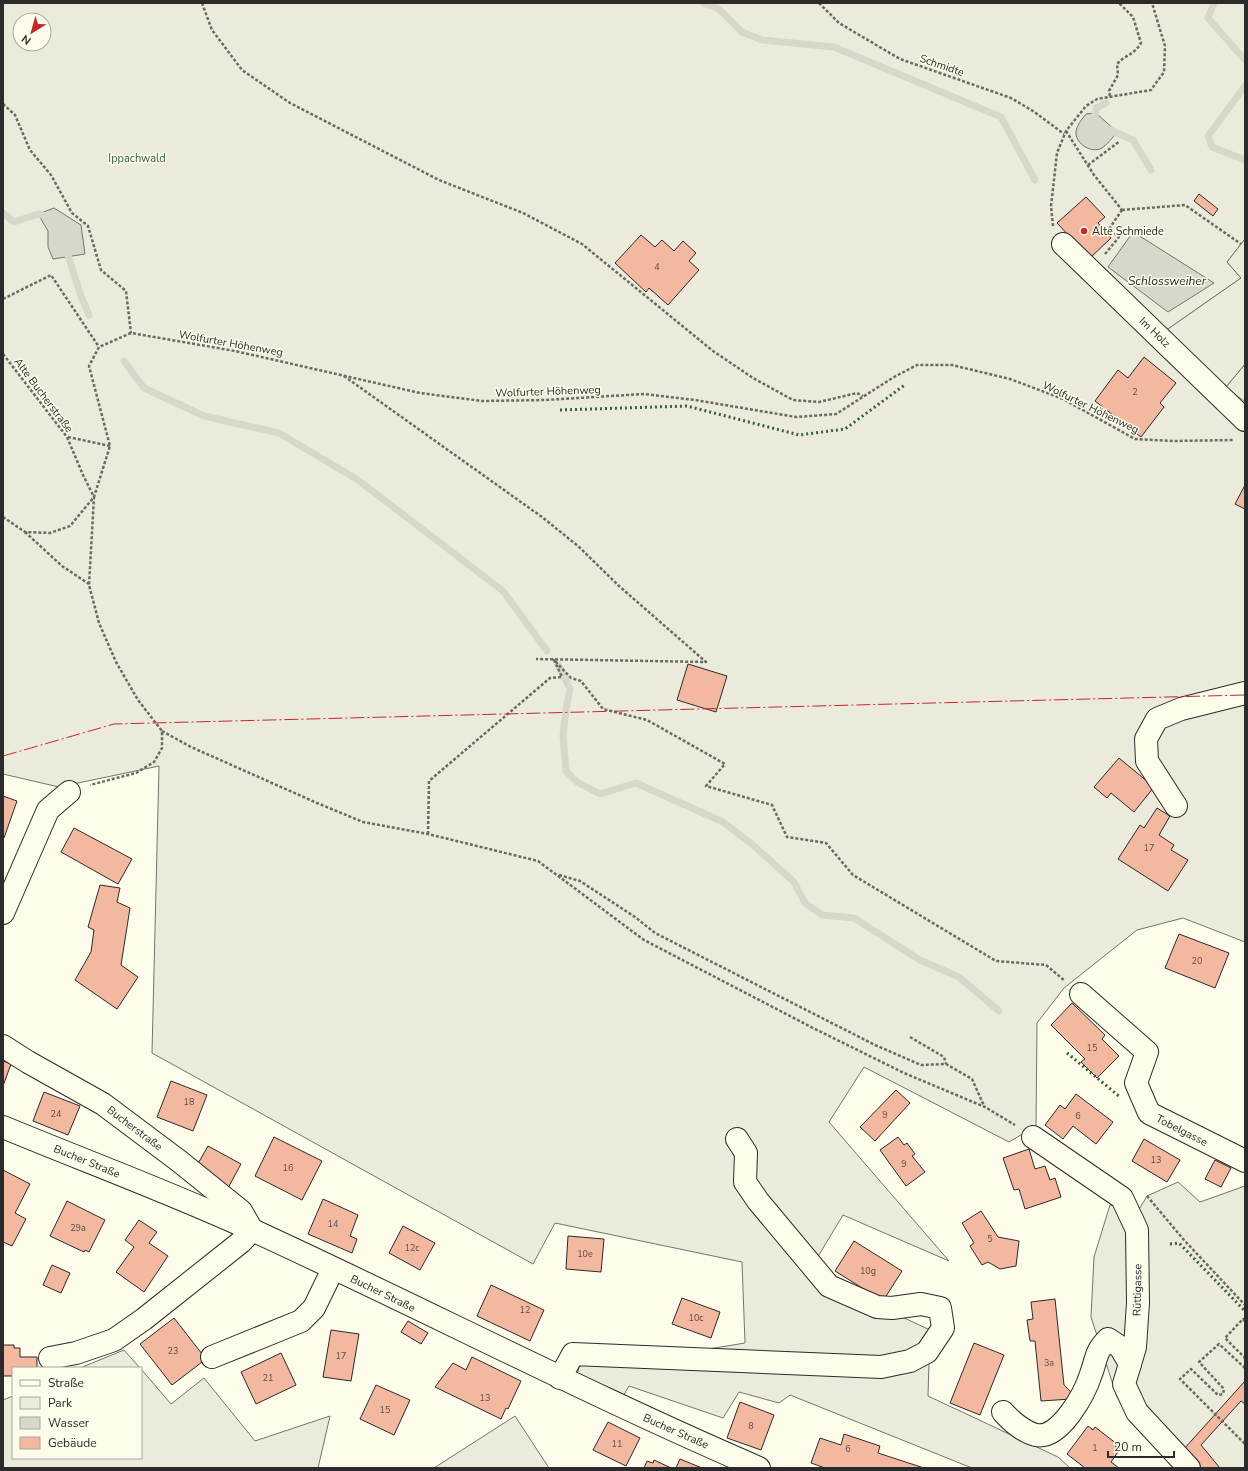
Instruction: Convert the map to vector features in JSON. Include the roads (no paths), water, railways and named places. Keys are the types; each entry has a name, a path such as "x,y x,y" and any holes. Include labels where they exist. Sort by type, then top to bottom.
{"street":[{"name":"Im Holz","path":"1063,244 1091,270 1242,430"},
{"path":"1176,806 1147,761 1146,739 1157,719 1181,709 1245,693"},
{"path":"3,913 48,810 70,792"},
{"name":"Tobelgasse","path":"1081,994 1147,1052 1136,1083 1150,1114 1245,1161"},
{"name":"Bucherstraße","path":"3,1046 28,1062 103,1104 178,1160 241,1212 252,1230"},
{"name":"Bucher Straße","path":"3,1127 173,1194 333,1268 560,1378 760,1468"},
{"name":"Rüttigasse","path":"1033,1137 1122,1198 1137,1230 1138,1303 1134,1347 1124,1384 1137,1412 1189,1468"},
{"path":"560,1378 573,1354 881,1367 910,1361 928,1352 943,1328 940,1308 921,1304 892,1308 877,1307 829,1286 758,1201 745,1182 746,1153 737,1139"},
{"path":"50,1358 76,1354 114,1340 144,1319 235,1247 252,1230"},
{"path":"212,1357 301,1321 314,1308 333,1268"},
{"path":"1003,1412 1012,1422 1036,1435 1050,1433 1066,1419 1081,1398 1092,1374 1098,1349 1108,1339 1120,1347 1130,1364"}],"water":[{"path":"1096,113 1117,132 1102,148 1094,150 1085,147 1079,141 1076,130 1086,114"},
{"path":"54,208 81,225 85,254 53,259 48,247 48,231 38,214"},
{"name":"Schlossweiher","path":"1133,232 1214,283 1168,312 1108,267"}],"waterway":[{"path":"703,3 719,9 742,32 762,40 834,47 1001,117 1035,180"},
{"path":"1214,3 1208,18 1245,60"},
{"path":"1245,86 1208,136 1212,147 1245,160"},
{"path":"1092,119 1096,113 1096,108 1106,103"},
{"path":"1108,129 1133,140 1151,170"},
{"path":"3,213 14,222 38,214 46,216"},
{"path":"66,249 81,296 89,315"},
{"path":"124,361 144,388 204,416 279,433 358,480 503,591 547,651"},
{"path":"559,666 570,689 563,736 566,771 577,782 600,794 636,783 723,822 753,845 794,882 805,903 822,915 854,918 920,960 959,977 999,1011"}],"place":[{"name":"Alte Schmiede","path":"1084,231"}],"park label":[{"name":"Ippachwald","path":"137,158"}]}
